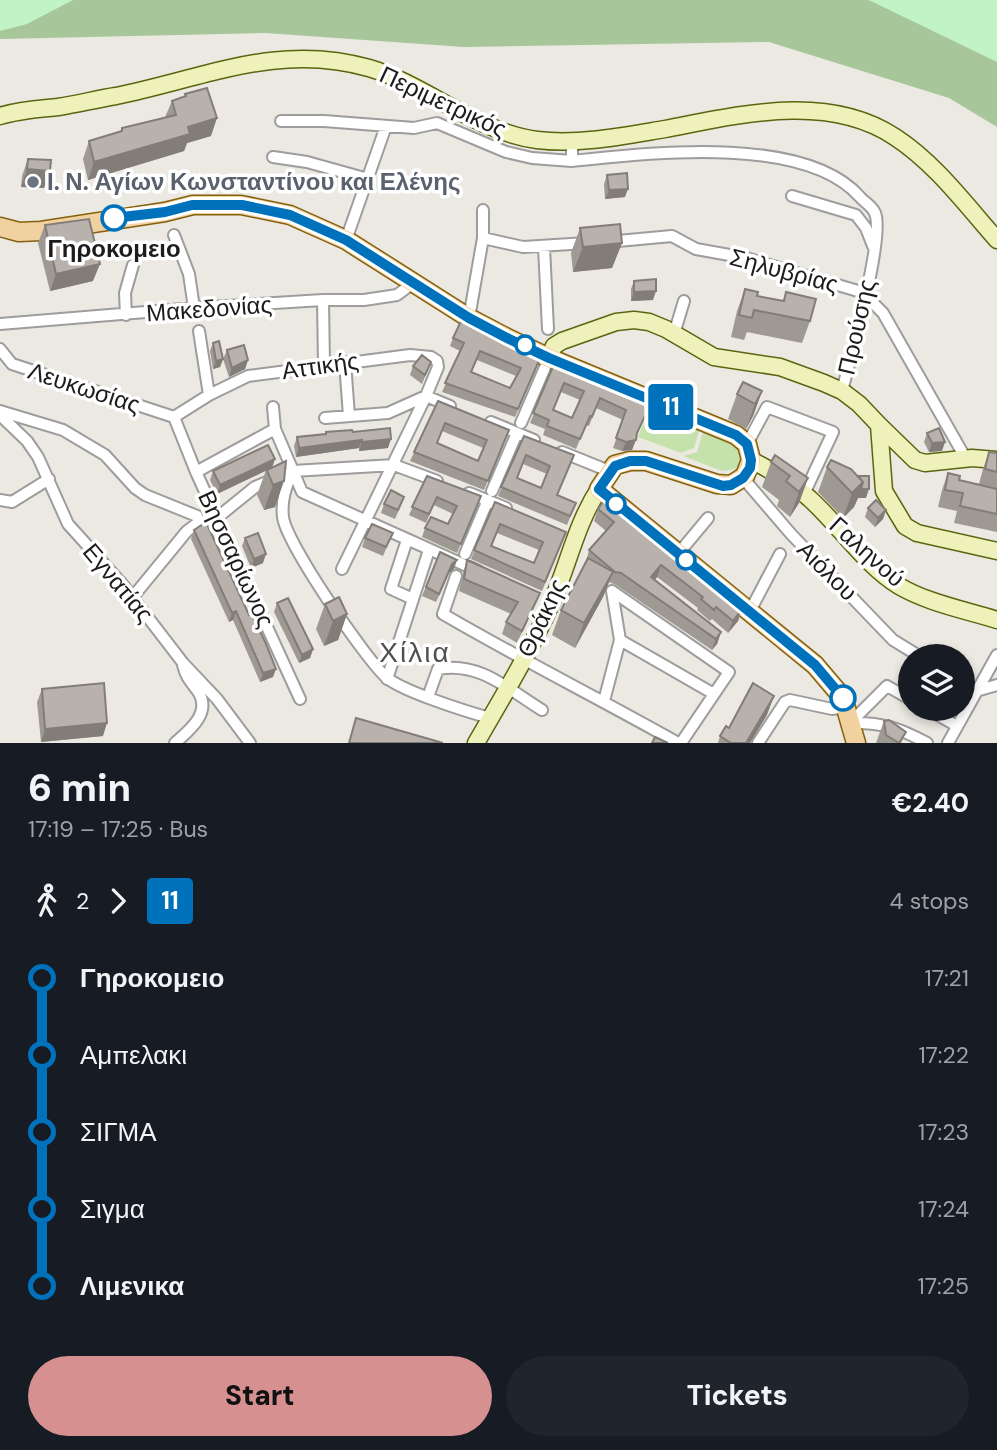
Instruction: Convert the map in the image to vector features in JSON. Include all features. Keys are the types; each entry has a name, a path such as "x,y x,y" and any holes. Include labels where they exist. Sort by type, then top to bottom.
{"main road":[{"path":"0,227 19,232 41,231 165,212 192,205 242,205 290,215 346,240 469,318 549,358 736,435 749,452 750,468 743,478 731,485 723,486 639,460 622,462 609,471 599,489 815,665 837,689 856,743"}],"street":[{"name":"Περιμετρικός","path":"4,112 61,107 276,59 322,58 383,74 493,128 537,139 572,141 634,134 741,115 788,110 827,113 857,119 880,128 909,147 957,194 997,240"},
{"path":"281,121 303,120 414,128 437,123 506,152 532,158 572,161 572,141"},
{"path":"346,240 386,126"},
{"name":"Προύσης","path":"572,161 645,153 753,154 826,171 853,187 875,213 877,229 866,296 842,391"},
{"path":"273,157 307,162 368,179"},
{"path":"792,196 856,215 866,228 874,248"},
{"path":"469,318 483,238 483,210"},
{"path":"174,235 190,274 194,308"},
{"name":"Σηλυβρίας","path":"483,238 523,247 544,247 672,236 696,249 746,258 848,288 866,296 883,313 966,459"},
{"path":"544,247 548,329"},
{"path":"126,315 125,293 133,265"},
{"name":"Μακεδονίας","path":"0,324 194,308 382,298 397,295 413,283"},
{"path":"323,300 324,365"},
{"path":"674,334 684,301"},
{"path":"465,554 554,346 616,322 642,321 674,334 715,357 798,372 842,391 859,404 915,460 937,463 966,459 997,460"},
{"path":"199,331 209,395"},
{"name":"Λευκωσίας","path":"0,349 12,364 174,417"},
{"name":"Αττικής","path":"174,417 209,395 248,376 410,355 434,359 438,367 426,396"},
{"path":"345,362 349,416"},
{"path":"342,569 426,396"},
{"path":"325,418 388,413 426,396 460,410"},
{"path":"273,407 275,429 302,492 484,574"},
{"path":"749,452 767,407 833,432 804,494"},
{"path":"0,413 63,430 105,455 135,488 145,495 197,516 199,522"},
{"name":"Εγνατίας","path":"0,413 27,441 49,479 68,524 132,598 183,663 217,699 250,743"},
{"name":"Βησσαρίωνος","path":"174,417 196,472 300,699"},
{"path":"483,419 519,428 540,442"},
{"path":"879,425 884,491 905,526 917,533 997,551"},
{"path":"196,472 275,429"},
{"path":"552,447 609,471"},
{"name":"Γαληνού","path":"749,452 804,494 898,585 919,596 997,620"},
{"path":"132,598 187,531 199,522 218,517 255,487 293,471 394,465 490,496 514,511"},
{"path":"293,471 283,494 283,519 293,545 354,637 387,679 428,697 490,718"},
{"name":"Αιόλου","path":"743,478 791,534 900,644"},
{"path":"0,500 12,502 49,479"},
{"name":"Θράκης","path":"475,743 523,660 570,535 599,489"},
{"path":"678,554 708,518"},
{"path":"407,540 391,589 413,599"},
{"path":"387,679 429,550"},
{"path":"750,611 780,554"},
{"path":"456,576 443,614 523,660 680,743 729,672 612,591 620,640 604,701"},
{"path":"620,640 714,694"},
{"path":"948,743 997,655"},
{"path":"175,743 200,718 202,706 200,694 186,678 183,663"},
{"path":"428,697 438,669 453,666 474,669 542,710"},
{"path":"976,691 997,685"},
{"path":"848,715 887,686 898,692"},
{"path":"758,743 785,702 790,700 832,709 902,730 927,743"},
{"path":"948,721 957,726"}],"green space":[{"path":"0,0 997,0 997,127 949,98 769,42 464,47 265,33 0,39"},
{"path":"0,0 73,0 27,24 0,31"},
{"path":"868,0 997,0 997,62 873,2"},
{"path":"649,409 700,428 694,448 681,453 638,437"},
{"path":"704,429 737,443 744,456 737,469 722,471 683,456 697,452"}],"building":[{"path":"207,88 217,118 188,127 190,134 94,162 89,141 122,131 122,128 176,115 172,101"},
{"path":"28,159 51,160 50,171 27,169"},
{"path":"627,173 628,189 609,190 607,175"},
{"path":"89,219 100,264 56,274 45,225"},
{"path":"620,224 622,243 583,247 580,228"},
{"path":"656,279 656,291 634,292 634,281"},
{"path":"745,289 758,292 757,296 784,301 786,292 816,299 810,321 754,310 752,318 739,315"},
{"path":"461,321 541,356 518,409 445,383 464,343 453,338","holes":["480,351 521,368 510,388 471,372"]},
{"path":"219,341 223,359 216,361 213,343"},
{"path":"244,345 248,360 232,368 227,350"},
{"path":"422,355 431,362 425,375 413,366"},
{"path":"555,362 650,405 636,440 626,442 616,438 626,410 600,398 580,439 547,426 549,420 533,413","holes":["564,383 584,391 572,418 553,410"]},
{"path":"743,382 762,391 755,404 737,394"},
{"path":"438,401 509,430 488,481 414,452","holes":["445,423 487,440 478,461 437,443"]},
{"path":"390,428 391,439 362,442 299,448 297,437 326,432"},
{"path":"939,428 945,442 932,443 927,433"},
{"path":"524,436 574,455 557,495 576,503 570,516 501,487","holes":["526,455 550,466 541,488 517,478"]},
{"path":"268,445 275,459 220,485 213,471"},
{"path":"989,452 997,453 997,472 985,469"},
{"path":"775,455 808,478 799,492 786,481 790,476 771,462"},
{"path":"831,460 851,469 863,482 852,493 827,467"},
{"path":"286,461 284,481 273,485 267,470"},
{"path":"948,473 960,476 959,480 997,489 997,514 960,506 963,493 945,490"},
{"path":"427,476 481,496 461,544 425,528 431,517 448,524 457,506 437,497 429,514 412,507"},
{"path":"858,476 869,476 869,489 861,489 863,482"},
{"path":"391,490 404,497 398,510 384,504"},
{"path":"607,496 620,507 617,511 742,609 733,621 716,607 714,610 701,599 703,597 661,565 651,577 721,632 716,639 621,573 615,572 589,550 614,522 598,509"},
{"path":"876,500 886,510 878,518 868,508"},
{"path":"495,502 566,532 545,582 474,550","holes":["500,524 543,542 534,563 491,546"]},
{"path":"206,522 276,669 263,673 236,611 232,613 194,530"},
{"path":"372,524 393,533 386,547 365,538"},
{"path":"258,533 266,554 254,559 245,538"},
{"path":"440,552 457,560 452,564 439,594 426,587"},
{"path":"588,558 613,572 584,623 561,610"},
{"path":"467,560 540,593 522,631 506,622 518,602 464,579"},
{"path":"339,597 347,614 333,621 325,604"},
{"path":"288,598 313,649 302,655 277,603"},
{"path":"104,683 107,723 45,729 42,689"},
{"path":"753,683 774,696 746,743 731,743 720,736 726,726 729,728"},
{"path":"356,718 443,743 349,743"},
{"path":"889,720 906,732 899,743 886,735 884,721"},
{"path":"655,737 668,743 652,743"}],"bus line":[{"name":"11","path":"114,218 165,212 192,205 242,205 290,215 346,240 469,318 509,339 736,435 747,444 751,460 745,476 731,485 723,486 639,460 622,462 615,466 599,489 815,665 843,698"}],"place":[{"name":"Ι. Ν. Αγίων Κωνσταντίνου και Ελένης","path":"33,182"},
{"name":"Γηροκομειο","path":"114,218"}],"district":[{"name":"Χίλια","path":"415,652"}]}
